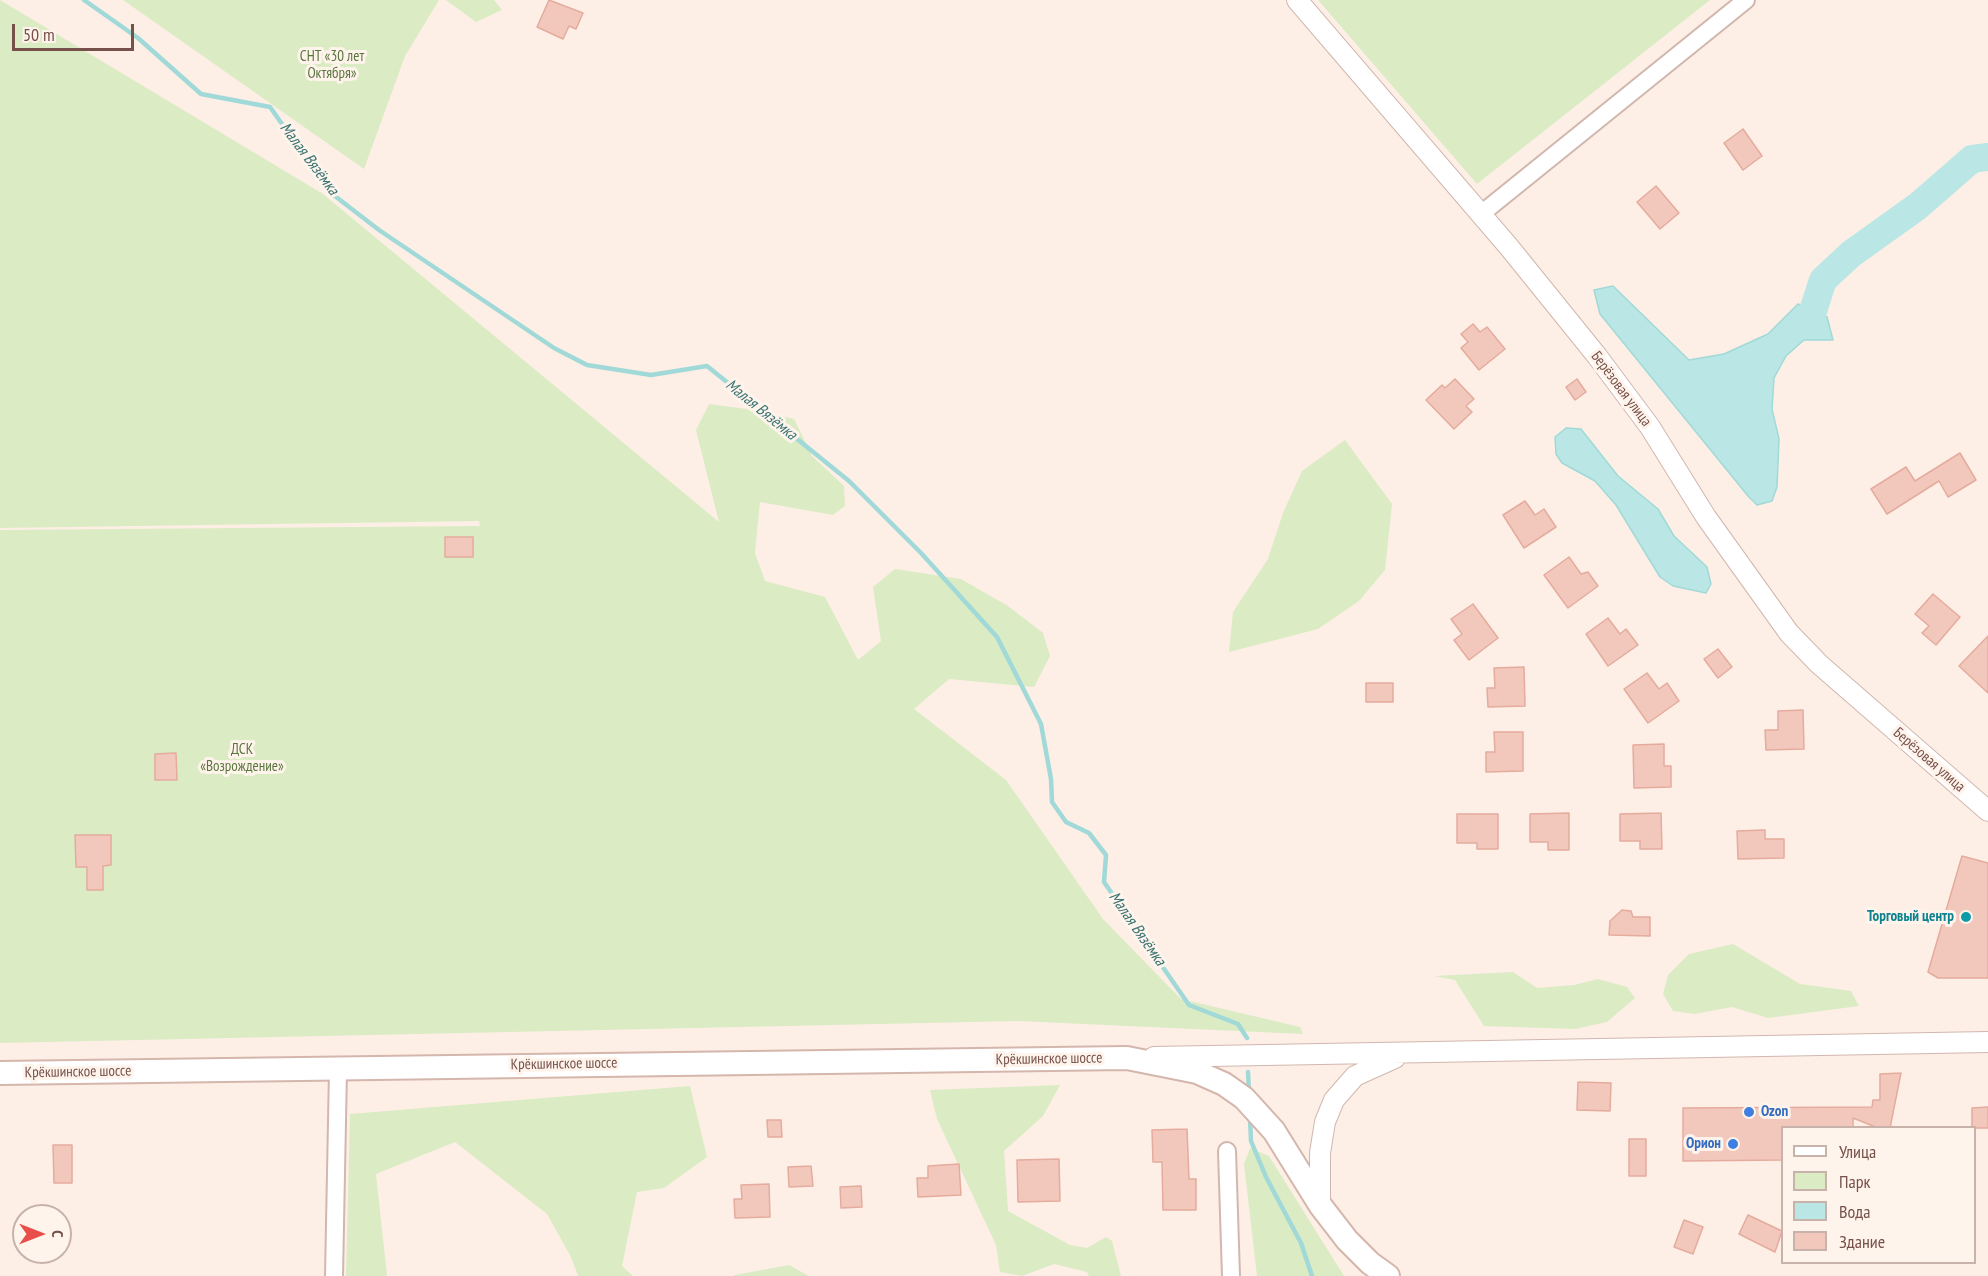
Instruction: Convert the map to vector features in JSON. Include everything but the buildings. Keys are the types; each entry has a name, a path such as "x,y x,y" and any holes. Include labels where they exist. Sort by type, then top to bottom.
{"main road":[{"name":"Крёкшинское шоссе","path":"0,1073 1127,1058 1197,1072 1224,1084 1244,1098 1274,1131 1320,1205 1358,1252 1388,1276"}],"street":[{"name":"Берёзовая улица","path":"1297,0 1481,214 1639,412 1706,517 1789,633 1819,663 1988,811"},
{"path":"1481,214 1746,0"},
{"path":"1127,1058 1988,1042"},
{"path":"1320,1205 1320,1153 1325,1122 1334,1100 1355,1076 1366,1069 1411,1053"},
{"path":"334,1276 338,1070"},
{"path":"1227,1151 1232,1276"}],"green space":[{"name":"ДСК «Возрождение»","path":"0,0 323,194 719,522 696,430 709,404 762,411 794,419 812,456 844,486 845,506 833,515 760,502 755,553 765,581 825,597 858,660 881,641 873,587 895,569 961,579 1008,606 1043,633 1050,656 1034,687 949,679 914,709 1006,780 1103,919 1181,999 1300,1027 1303,1034 1018,1021 0,1043 0,530 480,526 479,521 0,528"},
{"name":"СНТ «30 лет Октября»","path":"123,0 439,0 405,56 364,169"},
{"path":"446,0 494,0 502,10 476,22"},
{"path":"1318,0 1710,0 1477,184"},
{"path":"1345,440 1392,504 1385,570 1359,601 1318,629 1229,652 1233,612 1268,559 1283,513 1302,471"},
{"path":"1733,944 1800,984 1851,991 1859,1006 1768,1018 1732,1007 1695,1014 1673,1011 1663,994 1668,975 1689,954"},
{"path":"1513,972 1537,988 1574,985 1598,979 1627,987 1635,998 1607,1022 1575,1029 1484,1026 1455,980 1434,976"},
{"path":"1060,1085 1043,1116 1004,1151 1008,1211 1070,1245 1087,1248 1106,1237 1112,1241 1121,1276 1089,1276 1087,1272 1054,1264 1022,1276 1000,1272 996,1245 937,1119 930,1090"},
{"path":"690,1086 707,1157 664,1188 637,1192 622,1266 633,1276 578,1276 571,1257 547,1214 455,1142 376,1174 387,1276 346,1276 350,1114"},
{"path":"1250,1148 1269,1156 1344,1276 1257,1276 1244,1164"},
{"path":"789,1265 809,1276 732,1276 735,1275"}],"water":[{"path":"1613,286 1689,360 1724,354 1768,334 1798,304 1827,317 1833,340 1804,340 1786,356 1774,378 1772,409 1779,439 1777,487 1772,501 1757,505 1748,496 1600,314 1594,290"},
{"path":"1566,428 1581,429 1618,476 1658,509 1674,536 1707,567 1711,584 1706,593 1673,586 1660,577 1616,505 1595,481 1562,463 1556,454 1555,437"}],"waterway":[{"name":"Малая Вязёмка","path":"84,0 138,38 201,94 270,107 331,193 379,230 554,348 587,365 651,375 707,366 849,481 921,553 997,637 1041,724 1051,779 1052,802 1066,822 1089,833 1106,855 1104,882 1189,1005 1238,1024 1247,1038"},
{"path":"1813,311 1823,280 1851,254 1918,206 1972,159 1988,157"},
{"name":"Малая Вязёмка","path":"1248,1072 1249,1092"},
{"name":"Малая Вязёмка","path":"1250,1118 1251,1141 1266,1177 1301,1243 1312,1276"}],"place":[{"name":"Торговый центр","path":"1966,917"},
{"name":"Ozon","path":"1749,1112"},
{"name":"Орион","path":"1733,1144"}]}
